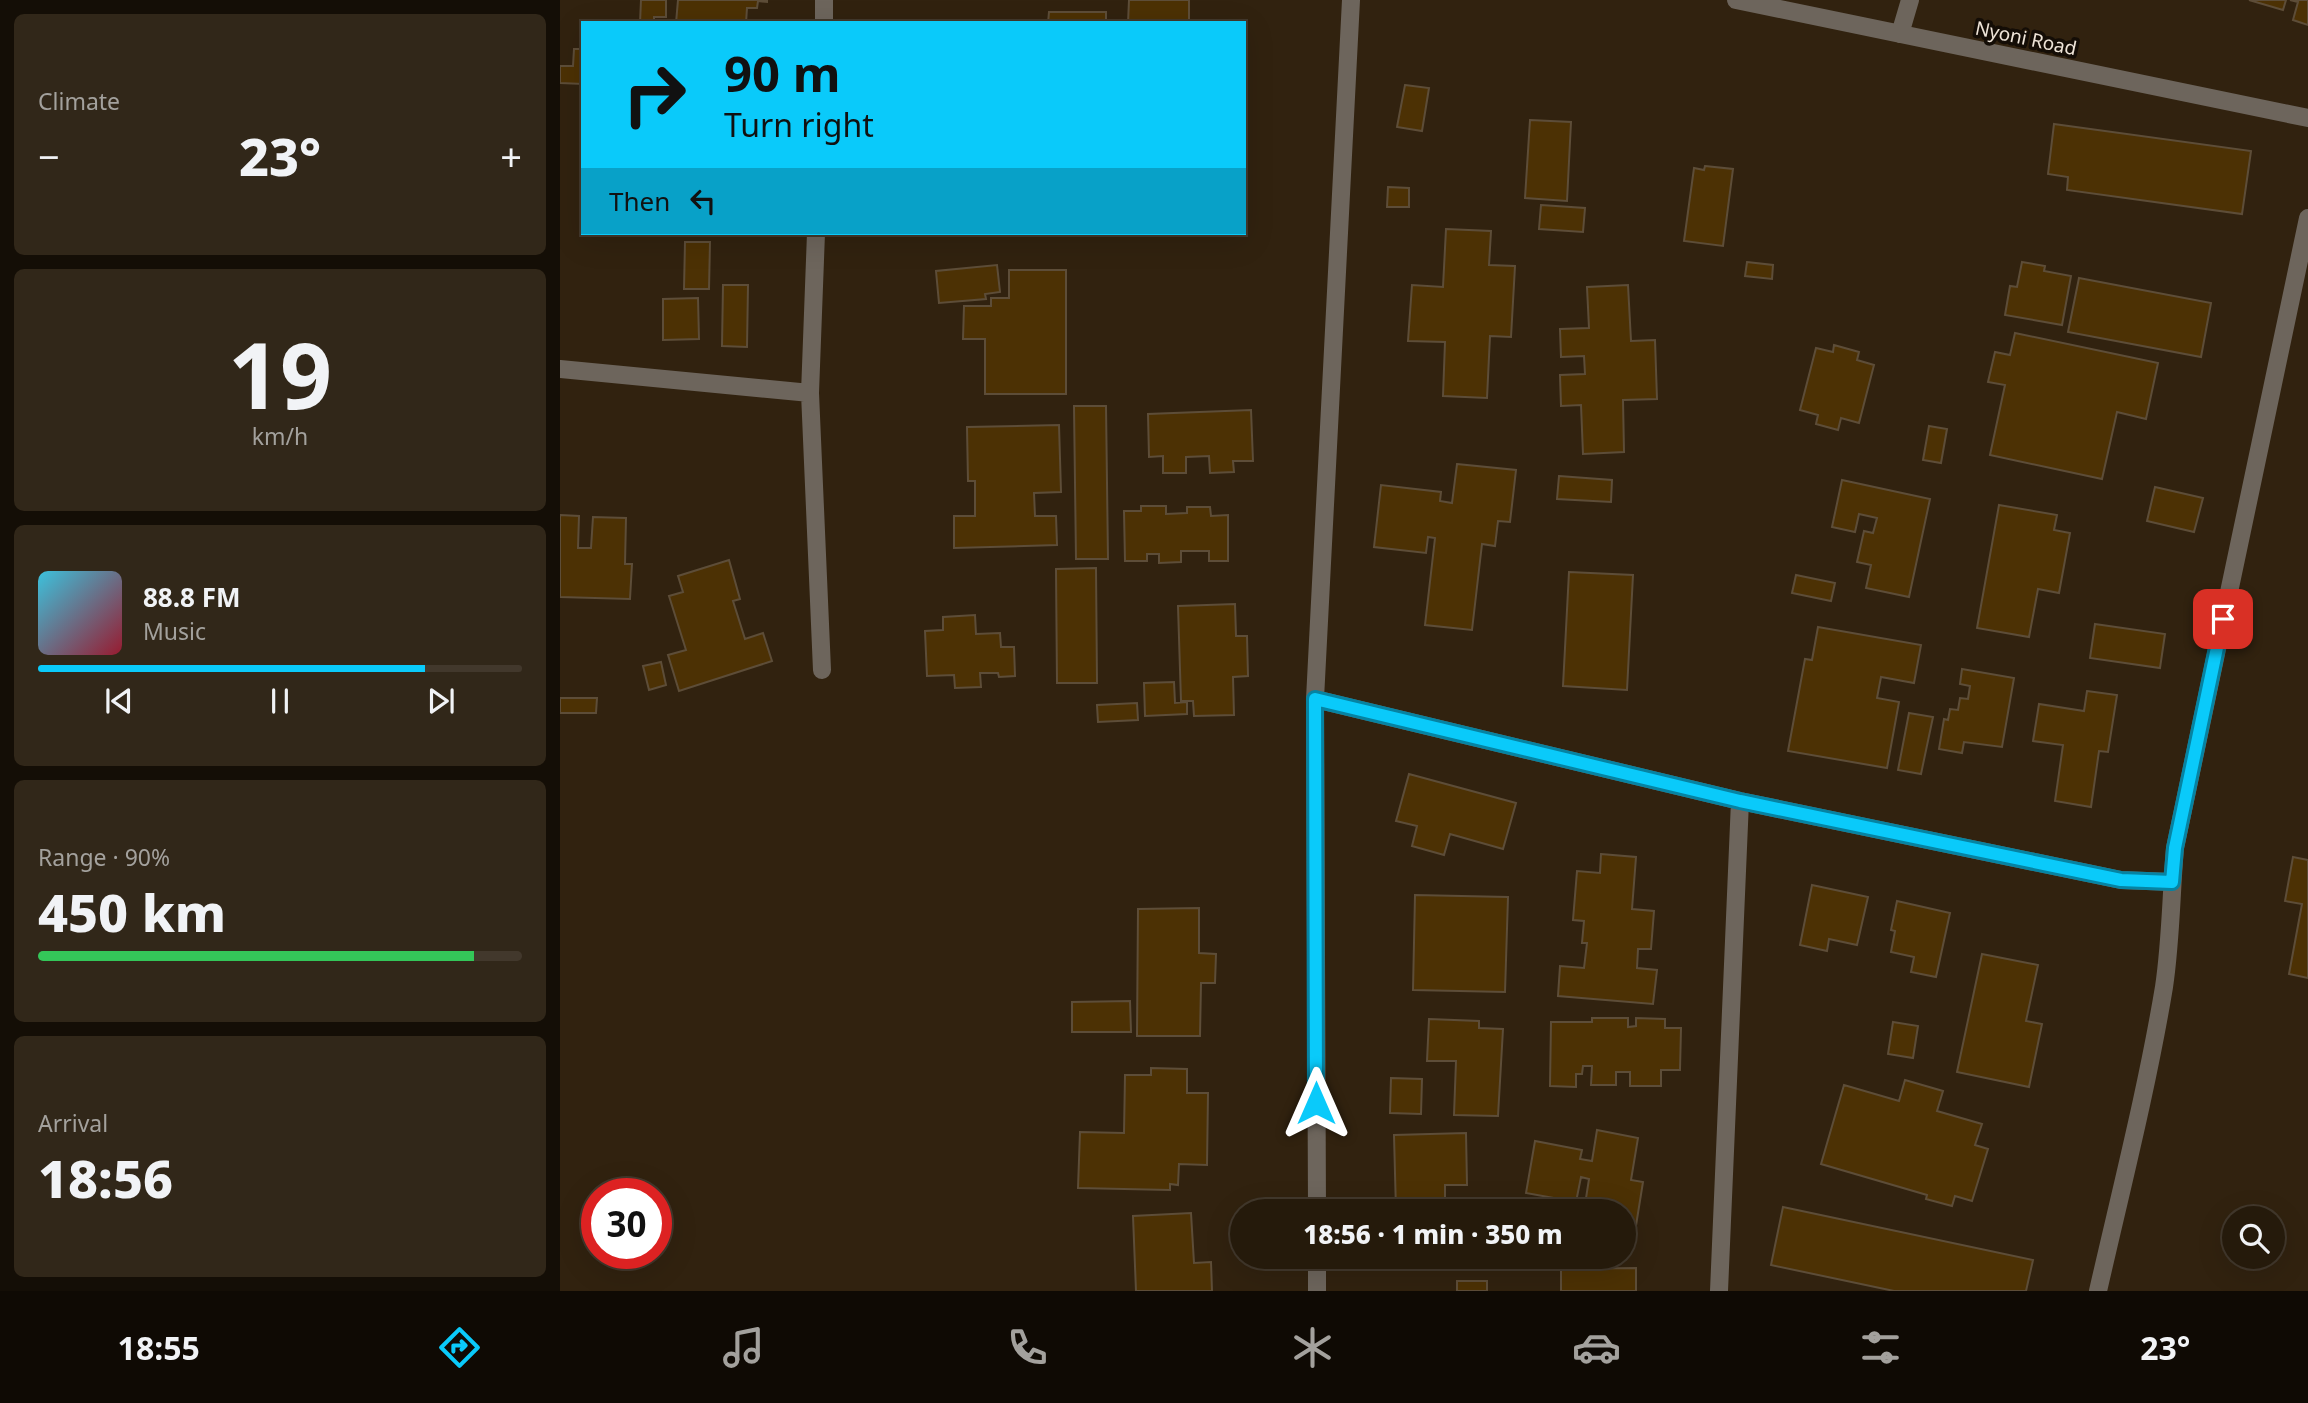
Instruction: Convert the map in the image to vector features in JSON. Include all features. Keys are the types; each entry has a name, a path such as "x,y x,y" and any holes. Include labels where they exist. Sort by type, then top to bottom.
{"street":[{"path":"824,0 824,21"},
{"path":"1317,1199 1315,699 1352,0"},
{"name":"Nyoni Road","path":"1736,0 2308,118"},
{"path":"1900,34 1910,0"},
{"path":"2098,1291 2164,987 2172,926 2175,848 2308,218"},
{"path":"816,235 810,393 822,670"},
{"path":"560,369 810,393"},
{"path":"1315,699 1740,801 2121,880 2172,882"},
{"path":"1719,1291 1740,801"},
{"path":"1317,1269 1317,1291"}],"building":[{"path":"641,0 666,0 666,17 654,17 654,21 640,21"},
{"path":"678,0 767,0 758,1 757,8 747,8 746,21 676,21"},
{"path":"1129,0 1189,0 1189,21 1128,21"},
{"path":"2249,0 2286,0 2283,10"},
{"path":"2290,0 2308,0 2308,25 2293,20 2298,2"},
{"path":"1049,12 1106,12 1106,21 1048,21"},
{"path":"574,49 581,49 581,84 560,83 560,66 573,66"},
{"path":"1405,85 1429,88 1422,131 1397,127"},
{"path":"1530,120 1571,122 1567,201 1525,198"},
{"path":"2054,124 2251,151 2242,214 2067,190 2068,177 2048,174"},
{"path":"1705,166 1733,169 1723,246 1684,241 1694,168 1704,170"},
{"path":"1388,187 1409,188 1409,207 1387,207"},
{"path":"1541,205 1585,208 1583,232 1539,229"},
{"path":"1446,229 1491,231 1489,265 1515,266 1511,337 1490,336 1487,398 1443,396 1445,342 1408,341 1412,285 1443,287"},
{"path":"685,242 710,242 709,289 684,289"},
{"path":"1747,262 1773,265 1772,279 1745,276"},
{"path":"2022,262 2045,266 2044,271 2071,276 2062,325 2005,315 2010,286 2017,287"},
{"path":"997,265 1000,292 985,294 986,299 939,303 936,271"},
{"path":"1009,270 1066,270 1066,394 985,394 985,339 963,339 964,306 991,306 991,298 1009,298"},
{"path":"2079,278 2211,303 2201,357 2068,332"},
{"path":"723,285 748,285 747,347 722,346"},
{"path":"1628,285 1631,341 1655,340 1657,399 1623,400 1624,452 1583,454 1581,405 1561,406 1560,375 1585,374 1584,356 1561,357 1560,329 1589,328 1587,287"},
{"path":"698,298 699,339 663,340 663,299"},
{"path":"2015,333 2158,363 2146,419 2117,412 2102,479 1990,455 2005,385 1988,382 1995,352 2010,355"},
{"path":"1834,345 1859,352 1857,360 1874,365 1859,423 1841,418 1838,430 1816,424 1818,415 1800,410 1816,348 1833,352"},
{"path":"1074,406 1106,406 1108,559 1076,559"},
{"path":"1251,410 1253,461 1233,461 1234,472 1210,473 1209,456 1186,457 1186,473 1163,473 1163,456 1149,457 1148,414"},
{"path":"1059,425 1061,492 1034,493 1035,516 1056,516 1057,545 954,548 954,516 975,516 975,481 968,481 967,427"},
{"path":"1929,426 1947,429 1941,463 1923,460"},
{"path":"1457,464 1516,470 1510,522 1498,521 1495,546 1482,544 1472,630 1425,625 1435,538 1428,537 1426,553 1374,547 1381,485 1441,492 1440,501 1452,503"},
{"path":"1559,476 1612,480 1611,502 1557,499"},
{"path":"1842,480 1930,499 1909,597 1866,588 1871,565 1857,562 1864,531 1873,533 1877,518 1859,514 1855,532 1832,527"},
{"path":"2155,487 2203,498 2194,532 2147,521"},
{"path":"1999,505 2057,515 2054,530 2070,533 2059,593 2038,589 2029,637 1977,628"},
{"path":"1141,506 1166,506 1166,514 1187,513 1187,507 1210,507 1211,516 1228,515 1228,561 1209,561 1209,551 1181,551 1181,562 1159,563 1159,554 1147,554 1147,561 1125,561 1124,511 1141,511"},
{"path":"560,515 579,516 578,548 591,548 593,517 626,518 625,564 632,564 630,599 560,597"},
{"path":"729,560 740,599 733,601 745,639 763,633 772,661 679,691 668,655 686,650 669,596 683,592 678,576"},
{"path":"1096,568 1097,683 1057,683 1056,569"},
{"path":"1569,572 1633,575 1627,690 1563,686"},
{"path":"1796,575 1835,583 1831,601 1792,593"},
{"path":"1235,604 1236,636 1247,636 1248,676 1233,677 1234,715 1194,716 1193,701 1181,701 1178,606"},
{"path":"975,615 976,634 1000,633 1001,647 1014,647 1015,676 999,677 998,673 980,673 981,687 955,688 954,675 927,676 925,631 943,630 943,617"},
{"path":"2095,624 2165,634 2160,668 2090,658"},
{"path":"1818,627 1921,645 1914,683 1881,677 1877,698 1899,702 1887,768 1788,751 1805,659 1812,660"},
{"path":"661,662 666,685 649,690 643,666"},
{"path":"1962,669 2014,678 2002,747 1964,742 1962,753 1939,749 1944,719 1948,720 1950,709 1958,710 1960,698 1968,699 1970,686 1960,684"},
{"path":"1174,682 1175,703 1187,702 1187,714 1145,716 1144,683"},
{"path":"2087,691 2117,695 2108,752 2099,751 2091,807 2055,801 2063,745 2033,741 2039,704 2084,711"},
{"path":"560,698 597,698 596,713 560,713"},
{"path":"1137,703 1138,720 1098,722 1097,705"},
{"path":"1909,713 1933,717 1921,774 1898,770"},
{"path":"1409,774 1516,803 1503,849 1450,834 1444,855 1412,846 1417,826 1396,821"},
{"path":"1601,854 1636,857 1632,909 1654,911 1651,949 1638,949 1637,968 1657,970 1653,1004 1558,996 1560,966 1584,968 1587,943 1582,943 1584,921 1573,920 1577,871 1600,873"},
{"path":"2293,857 2308,860 2308,978 2289,974 2302,904 2285,901"},
{"path":"1812,885 1868,897 1857,945 1829,939 1827,951 1800,945"},
{"path":"1415,895 1508,897 1505,992 1413,990"},
{"path":"1897,901 1950,913 1936,977 1911,972 1914,957 1891,952 1895,931 1891,930"},
{"path":"1199,908 1199,953 1216,954 1215,983 1201,983 1200,1036 1137,1036 1138,909"},
{"path":"1982,954 2038,965 2026,1021 2042,1024 2029,1087 1957,1072"},
{"path":"1130,1001 1131,1032 1072,1032 1072,1002"},
{"path":"1592,1018 1628,1018 1628,1027 1636,1026 1636,1018 1665,1019 1665,1028 1681,1028 1680,1070 1661,1070 1661,1086 1630,1086 1630,1072 1616,1072 1616,1085 1591,1085 1592,1066 1583,1066 1582,1074 1576,1074 1576,1087 1550,1086 1551,1022 1592,1022"},
{"path":"1429,1019 1479,1021 1479,1028 1503,1029 1498,1116 1454,1115 1456,1061 1427,1061"},
{"path":"1893,1022 1918,1026 1913,1058 1888,1054"},
{"path":"1151,1068 1187,1069 1187,1093 1208,1093 1207,1165 1179,1164 1178,1185 1170,1184 1170,1190 1078,1188 1080,1132 1124,1133 1125,1075 1151,1075"},
{"path":"1391,1078 1422,1079 1421,1114 1390,1113"},
{"path":"1905,1080 1943,1091 1937,1111 1982,1124 1975,1145 1988,1149 1972,1201 1955,1196 1952,1206 1926,1199 1927,1195 1821,1164 1844,1085 1899,1101"},
{"path":"1597,1130 1638,1138 1631,1180 1643,1182 1636,1226 1636,1199 1586,1199 1589,1179 1581,1177 1577,1199 1526,1193 1535,1141 1582,1150 1580,1159 1592,1161"},
{"path":"1466,1133 1467,1185 1445,1185 1445,1199 1396,1199 1394,1135"},
{"path":"1783,1207 2033,1260 2026,1291 1894,1291 1771,1265"},
{"path":"1191,1213 1194,1263 1211,1262 1212,1291 1136,1291 1133,1216"},
{"path":"1561,1269 1636,1269 1636,1291 1561,1291"},
{"path":"1457,1281 1487,1281 1487,1291 1457,1291"}],"route":[{"path":"1316,1103 1315,699 1740,801 2121,880 2172,882 2175,848 2223,619"}]}
